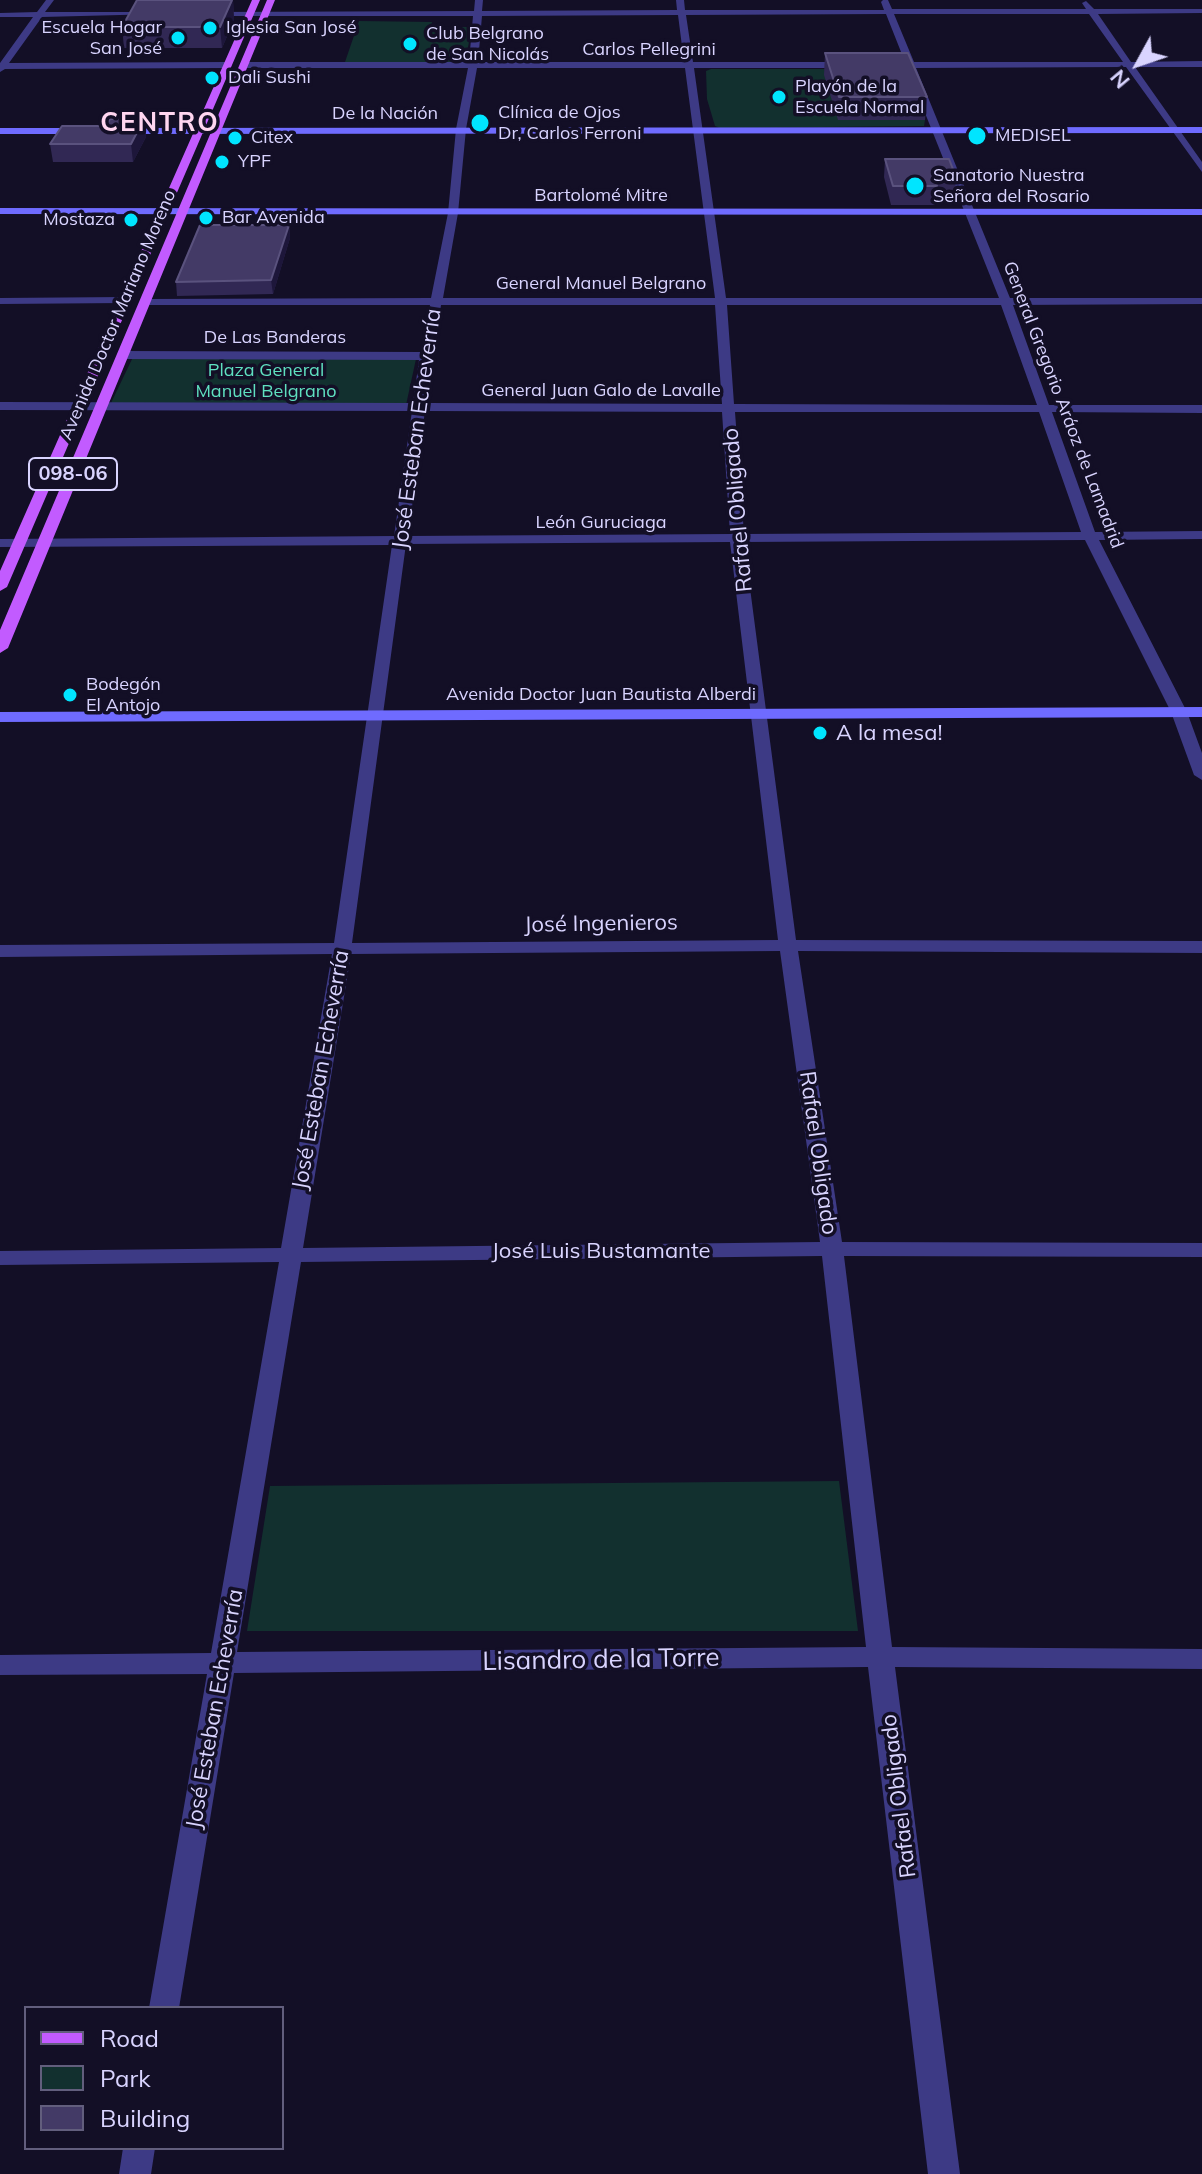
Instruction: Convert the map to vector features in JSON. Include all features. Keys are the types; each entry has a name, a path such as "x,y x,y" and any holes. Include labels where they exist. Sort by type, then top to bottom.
{"main road":[{"name":"098-06","path":"199,130 256,0"},
{"name":"098-06","path":"218,130 271,0"},
{"name":"Avenida Doctor Mariano Moreno","path":"0,587 199,130"},
{"name":"Avenida Doctor Mariano Moreno","path":"0,648 218,130"}],"street":[{"path":"1,67 50,0"},
{"name":"José Esteban Echeverría","path":"164,2006 342,951 418,409 453,213 479,0"},
{"name":"Rafael Obligado","path":"680,0 721,302 737,540 788,945 832,1249 944,2174"},
{"name":"General Gregorio Aráoz de Lamadrid","path":"884,0 1006,302 1089,534 1179,712 1202,775"},
{"path":"1084,0 1202,169"},
{"path":"190,14 1202,11"},
{"path":"0,15 160,14"},
{"path":"878,65 1202,64"},
{"name":"Carlos Pellegrini","path":"1,67 862,65"},
{"name":"De la Nación","path":"107,131 1202,130"},
{"path":"0,131 92,131"},
{"name":"Bartolomé Mitre","path":"0,211 1202,212"},
{"name":"General Manuel Belgrano","path":"0,301 1202,301"},
{"name":"De Las Banderas","path":"123,355 426,356"},
{"name":"General Juan Galo de Lavalle","path":"0,406 1202,409"},
{"name":"León Guruciaga","path":"0,543 1202,535"},
{"name":"Avenida Doctor Juan Bautista Alberdi","path":"0,717 1202,712"},
{"name":"José Ingenieros","path":"0,951 342,951 788,945 1202,947"},
{"name":"José Luis Bustamante","path":"0,1258 832,1249 1202,1250"},
{"name":"Lisandro de la Torre","path":"0,1665 882,1657 1202,1659"},
{"path":"135,2174 139,2150"}],"green space":[{"name":"Club Belgrano de San Nicolás","path":"359,21 432,22 431,27 472,27 465,62 345,62"},
{"path":"892,69 908,75 925,120 924,126 720,128 715,126 707,99 706,71"},
{"name":"Plaza General Manuel Belgrano","path":"133,357 416,359 406,405 111,403"},
{"path":"839,1481 858,1631 247,1631 270,1486"}],"building":[{"path":"137,0 232,0 220,27 122,27"},
{"path":"825,53 908,53 927,97 839,97"},
{"path":"110,119 144,119 131,144 50,144 62,126 106,126"},
{"path":"885,159 949,159 956,177 934,177 937,186 893,186"},
{"path":"200,225 289,225 271,280 176,282"}],"place":[{"name":"Iglesia San José","path":"210,28"},
{"name":"Escuela Hogar San José","path":"178,38"},
{"name":"Club Belgrano de San Nicolás","path":"410,44"},
{"name":"Dali Sushi","path":"212,78"},
{"name":"Playón de la Escuela Normal","path":"779,97"},
{"name":"Clínica de Ojos Dr, Carlos Ferroni","path":"480,123"},
{"name":"MEDISEL","path":"977,136"},
{"name":"Citex","path":"235,138"},
{"name":"YPF","path":"222,162"},
{"name":"Sanatorio Nuestra Señora del Rosario","path":"915,186"},
{"name":"Bar Avenida","path":"206,218"},
{"name":"Mostaza","path":"131,220"},
{"name":"Bodegón El Antojo","path":"70,695"},
{"name":"A la mesa!","path":"820,733"}],"district":[{"name":"CENTRO","path":"160,123"}]}
